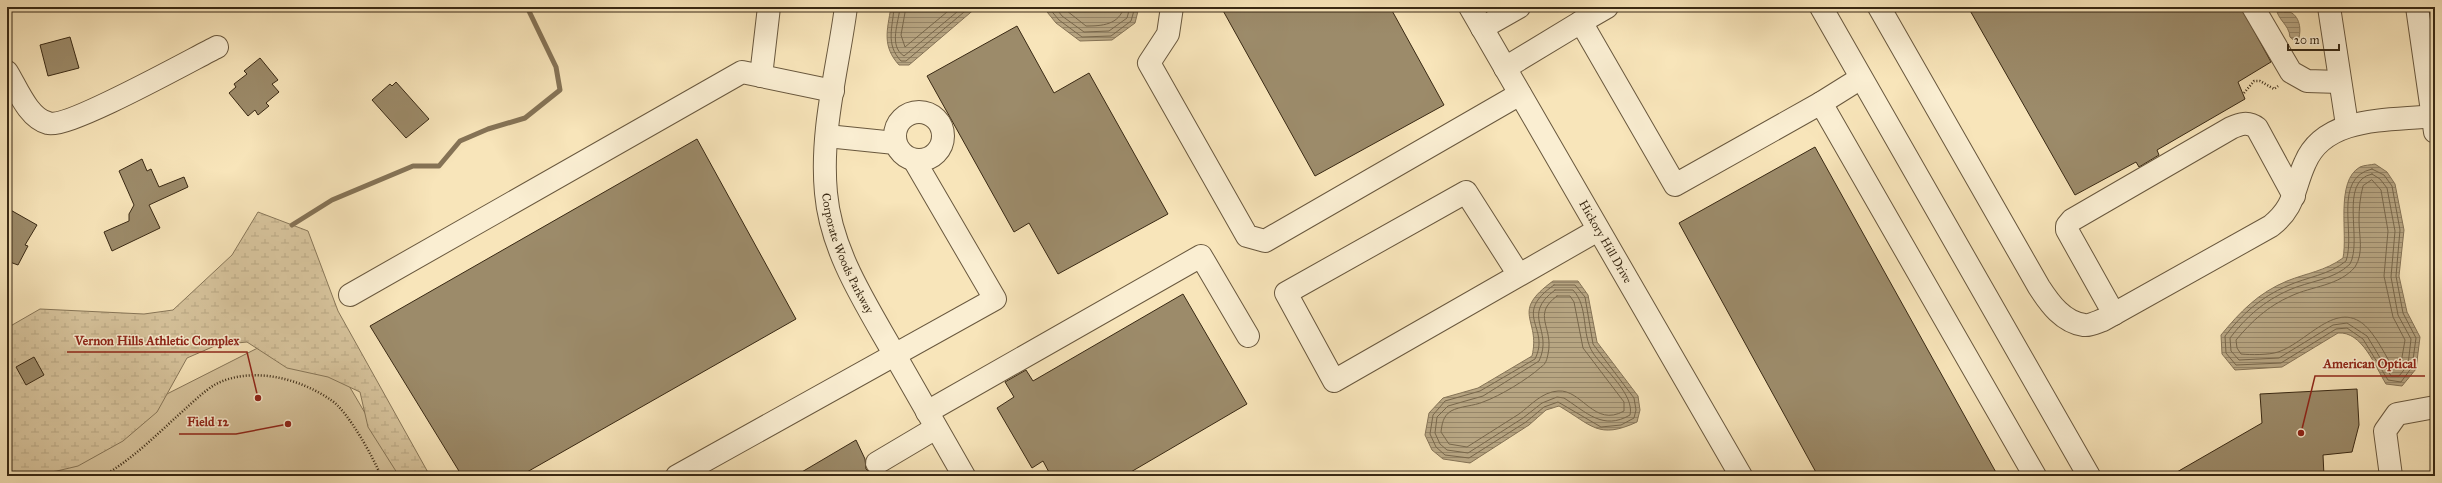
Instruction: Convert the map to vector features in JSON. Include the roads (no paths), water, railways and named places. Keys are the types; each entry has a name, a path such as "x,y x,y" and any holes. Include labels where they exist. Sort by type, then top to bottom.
{"street":[{"path":"761,76 769,7"},
{"name":"Corporate Woods Parkway","path":"846,7 827,136 826,193 838,243 852,281 964,476"},
{"path":"1172,7 1168,34 1149,63 1247,236 1265,241 1520,94"},
{"name":"Hickory Hill Drive","path":"1470,7 1741,476"},
{"path":"1482,28 1519,7"},
{"path":"1505,68 1607,7"},
{"path":"1821,7 2089,476"},
{"path":"1879,7 2052,306 2069,320 2086,326 2114,314 2271,226 2284,216 2294,196 2305,162 2315,148 2328,135 2347,125 2434,124 2417,7"},
{"path":"2253,7 2290,70 2299,78 2307,81 2340,82"},
{"path":"2329,7 2347,125"},
{"path":"1581,22 1675,185 1821,103 1861,78"},
{"path":"7,72 30,110 38,120 49,124 78,117 217,47"},
{"path":"350,295 742,72 833,92"},
{"path":"1821,103 2035,476"},
{"path":"677,476 995,299 914,160 902,154 895,143 894,134 900,119 915,111 932,115 942,128 942,144 931,157 914,160"},
{"path":"2114,314 2067,230 2067,226 2072,220 2231,128 2246,123 2257,128 2294,196"},
{"path":"827,136 895,143"},
{"path":"1519,275 1466,192 1286,293 1334,381 1598,230"},
{"path":"877,463 932,420 1201,256 1248,336"},
{"path":"2391,476 2384,432 2397,414 2435,407"}],"water":[{"path":"891,7 977,7 909,65 899,65 890,51 887,38"},
{"path":"1043,7 1139,7 1135,23 1112,40 1080,41 1056,23"},
{"path":"2276,7 2283,7 2284,12 2294,14 2300,26 2300,35 2297,43 2290,37 2288,29 2278,15"},
{"path":"2375,164 2387,172 2395,184 2404,230 2399,276 2407,312 2420,337 2416,369 2402,386 2386,384 2367,351 2361,344 2347,334 2338,333 2282,367 2235,370 2222,354 2221,335 2250,304 2267,291 2287,281 2329,266 2343,258 2344,209 2348,184 2352,174 2360,167"},
{"path":"1553,281 1578,281 1588,295 1597,342 1638,396 1640,410 1637,422 1613,430 1604,430 1588,424 1559,406 1546,410 1529,425 1470,463 1443,459 1432,450 1425,435 1429,413 1443,398 1478,388 1532,356 1534,343 1529,309 1532,301"}],"waterway":[{"path":"292,225 332,200 413,166 439,166 460,141 488,129 525,118 560,90 556,67 527,7"}],"place":[{"name":"Vernon Hills Athletic Complex","path":"258,398"},
{"name":"Field 12","path":"288,424"},
{"name":"American Optical","path":"2301,433"}]}
